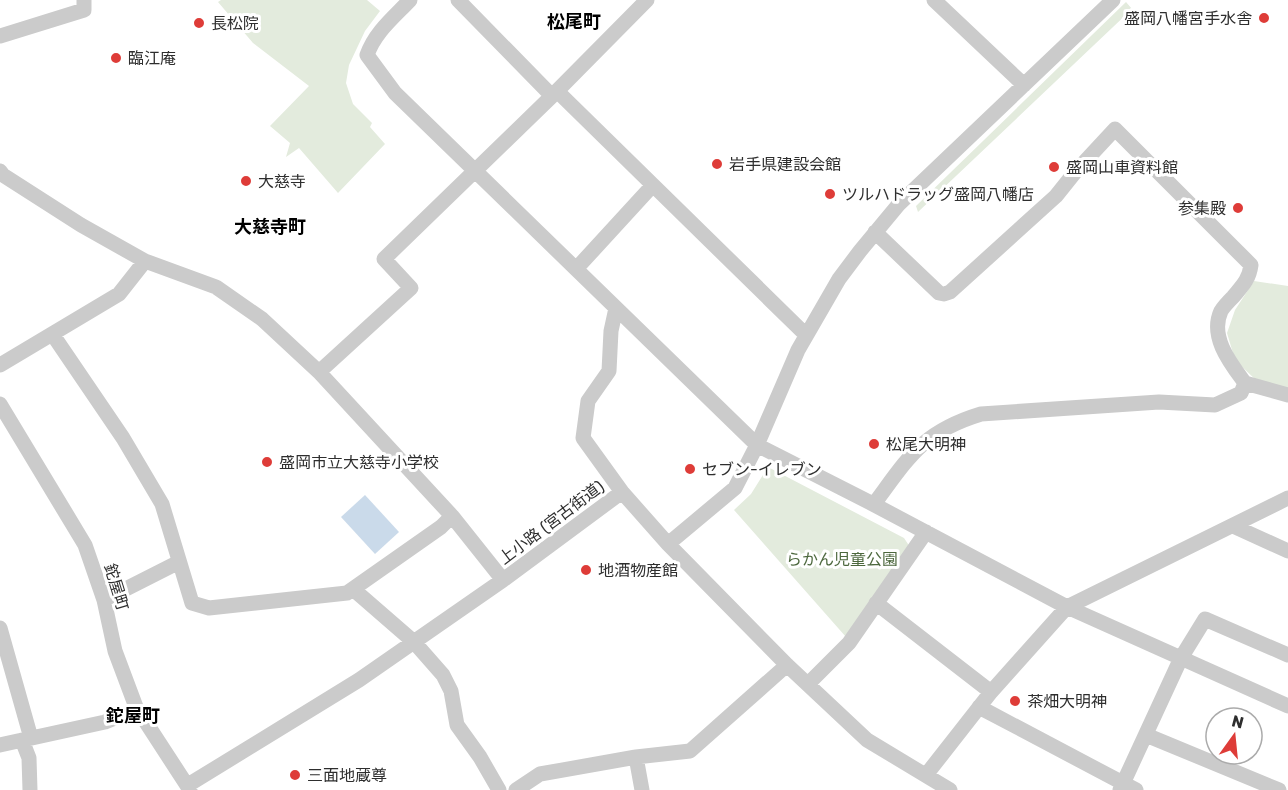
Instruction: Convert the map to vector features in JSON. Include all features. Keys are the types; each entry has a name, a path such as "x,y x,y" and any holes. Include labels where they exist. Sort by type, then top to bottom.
{"street":[{"path":"0,36 84,10 84,0"},
{"path":"410,0 371,43 367,55 395,93 757,446 874,504 1067,607 1288,706"},
{"path":"458,0 554,94 653,185 806,335"},
{"path":"319,372 411,288 384,259 647,0"},
{"path":"934,0 1024,85"},
{"path":"668,544 735,488 757,446 806,335 839,279 875,232 899,204 1113,0"},
{"path":"875,232 939,293 950,292 1056,196 1115,129 1251,266 1250,278 1222,310 1218,321 1219,339 1229,363 1245,383 1288,395"},
{"path":"0,171 81,225 145,261 216,287 262,319 319,372 453,516 503,580"},
{"path":"576,269 653,185"},
{"path":"0,365 119,294 145,261"},
{"path":"616,308 611,331 609,371 588,401 583,438 622,492"},
{"path":"53,335 123,438 162,504 192,603 208,608 347,593 441,527 453,516"},
{"path":"874,504 914,450 939,431 964,419 981,414 1011,411 1159,402 1215,405 1241,393 1245,383"},
{"name":"鉈屋町","path":"0,404 85,545 104,600 115,651 137,709 189,787"},
{"name":"上小路 (宮古街道)","path":"189,787 359,680 503,580 622,492 668,544 788,665 867,740 950,790"},
{"path":"926,775 992,692 1067,607 1288,498"},
{"path":"1233,526 1288,551"},
{"path":"808,684 849,643 926,532"},
{"path":"104,600 179,562"},
{"path":"353,589 414,642 443,675 451,691 457,725 480,757 499,790"},
{"path":"876,603 992,692"},
{"path":"979,708 1126,788 1146,735 1181,658 1204,619 1288,655"},
{"path":"0,628 26,739 30,790"},
{"path":"516,790 540,774 636,757 690,751 788,665"},
{"path":"0,745 105,722 137,709"},
{"path":"1146,735 1279,790"},
{"path":"636,757 642,790"}],"green space":[{"path":"221,0 367,0 380,11 365,31 349,65 346,83 353,104 372,123 370,127 385,144 338,193 299,148 286,157 290,143 270,126 309,86 253,43 218,2"},
{"path":"1126,2 1132,9 918,212 916,206"},
{"path":"1254,281 1288,286 1288,389 1258,382 1235,360 1227,333 1235,310"},
{"name":"らかん児童公園","path":"768,467 904,538 910,547 846,637 734,510 751,494"}],"water":[{"path":"365,495 399,532 375,554 341,517"}],"place":[{"name":"盛岡八幡宮手水舎","path":"1264,18"},
{"name":"長松院","path":"199,23"},
{"name":"臨江庵","path":"116,58"},
{"name":"岩手県建設会館","path":"717,164"},
{"name":"盛岡山車資料館","path":"1054,167"},
{"name":"大慈寺","path":"246,181"},
{"name":"ツルハドラッグ盛岡八幡店","path":"830,194"},
{"name":"参集殿","path":"1238,208"},
{"name":"松尾大明神","path":"874,444"},
{"name":"盛岡市立大慈寺小学校","path":"267,462"},
{"name":"セブン-イレブン","path":"690,469"},
{"name":"地酒物産館","path":"586,570"},
{"name":"茶畑大明神","path":"1015,701"},
{"name":"三面地蔵尊","path":"295,775"}],"district":[{"name":"松尾町","path":"574,22"},
{"name":"大慈寺町","path":"270,227"},
{"name":"鉈屋町","path":"133,716"}]}
